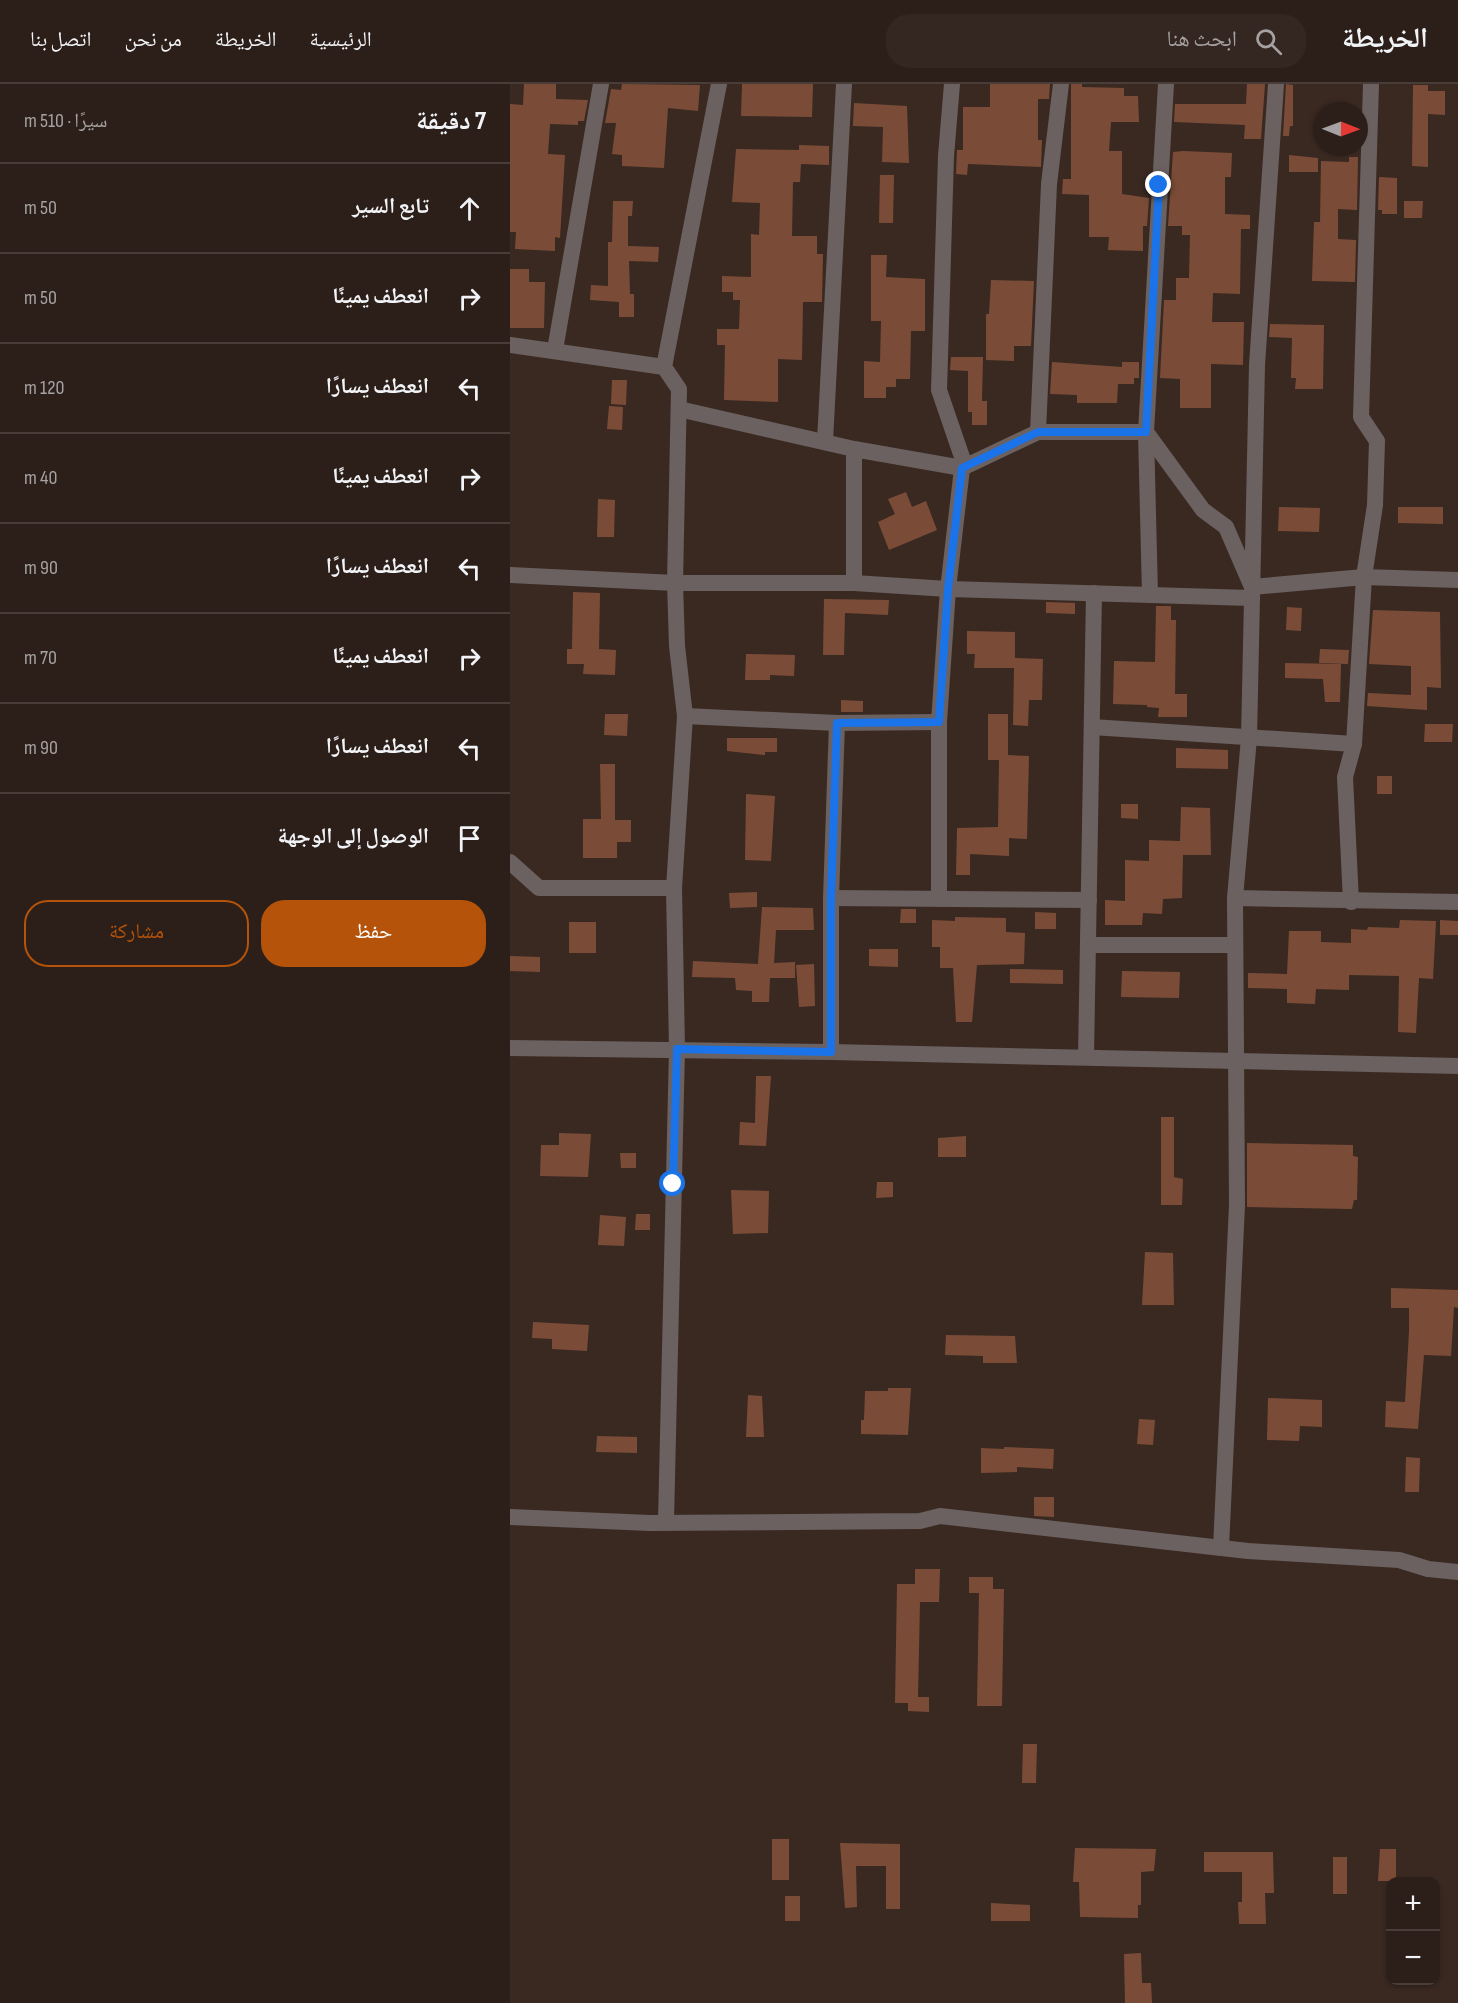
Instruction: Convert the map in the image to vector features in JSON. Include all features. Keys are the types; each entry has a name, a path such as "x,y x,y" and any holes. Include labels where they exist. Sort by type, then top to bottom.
{"street":[{"path":"555,350 601,84"},
{"path":"666,1521 677,1049 674,888 685,716 677,646 675,583 679,389 664,367 719,84"},
{"path":"825,441 843,84"},
{"path":"939,899 939,722 948,589 963,460 939,390 946,156 952,84"},
{"path":"1038,432 1049,184 1061,84"},
{"path":"1150,595 1146,432 1166,84"},
{"path":"1221,1548 1237,1204 1238,1060 1234,945 1235,898 1249,738 1257,365 1276,84"},
{"path":"1351,902 1346,777 1354,744 1364,577 1375,505 1377,441 1361,417 1371,84"},
{"path":"510,345 664,367"},
{"path":"679,409 854,449 962,468 1038,432 1146,432"},
{"path":"1146,432 1203,510 1226,527 1251,592"},
{"path":"854,449 854,583"},
{"path":"510,575 675,583 854,583 948,589 1150,595 1251,592 1364,577 1458,580"},
{"path":"1086,1057 1094,593"},
{"path":"685,716 837,723 939,722"},
{"path":"831,1052 831,898 837,723"},
{"path":"1092,727 1354,744"},
{"path":"510,862 539,888 674,888"},
{"path":"831,898 1089,900"},
{"path":"1235,898 1351,902 1458,902"},
{"path":"1089,945 1234,945"},
{"path":"510,1048 677,1049 1458,1066"},
{"path":"510,1516 650,1522 920,1521 939,1516 1221,1548 1399,1560 1428,1569 1458,1572"}],"building":[{"path":"524,84 556,84 556,99 588,100 584,121 578,121 578,125 550,124 548,154 565,155 560,238 555,237 555,251 515,249 516,232 510,232 510,104 523,105"},
{"path":"622,84 700,85 698,111 668,108 664,168 622,166 622,155 612,154 616,123 605,123 611,89 621,90"},
{"path":"742,84 813,84 812,117 741,116"},
{"path":"990,84 1050,84 1049,99 1038,99 1038,140 1042,140 1041,167 968,164 967,175 956,174 957,150 963,150 963,107 990,107"},
{"path":"1071,84 1082,84 1082,87 1124,88 1124,96 1138,96 1139,122 1111,122 1109,151 1122,151 1122,194 1149,198 1147,226 1143,226 1143,251 1108,250 1109,237 1089,237 1089,195 1062,194 1063,179 1071,179"},
{"path":"1247,84 1265,84 1261,139 1244,139 1245,125 1174,122 1175,104 1246,104"},
{"path":"1286,84 1293,85 1293,126 1290,126 1289,136 1283,136"},
{"path":"1413,85 1428,85 1428,91 1445,91 1445,115 1428,114 1428,167 1412,166"},
{"path":"854,103 907,106 909,163 882,162 883,127 853,126"},
{"path":"799,145 829,146 829,165 801,164 800,182 793,182 792,236 817,236 817,254 823,254 822,302 803,302 802,360 778,359 778,402 724,400 725,345 717,345 717,329 739,329 740,300 733,300 733,292 722,292 722,276 751,277 751,234 759,235 760,203 732,202 736,149 799,150"},
{"path":"1173,152 1232,153 1231,177 1225,177 1225,214 1250,215 1250,229 1241,229 1240,294 1213,293 1212,322 1244,322 1243,365 1211,364 1211,408 1180,408 1180,379 1160,378 1164,300 1176,300 1176,278 1189,278 1190,235 1182,235 1182,226 1168,226"},
{"path":"1289,155 1318,158 1318,172 1289,172"},
{"path":"1349,157 1358,157 1357,210 1338,209 1338,239 1356,240 1355,282 1312,281 1314,222 1320,222 1321,161 1349,162"},
{"path":"880,175 894,175 893,223 879,223"},
{"path":"1379,177 1397,178 1397,214 1382,214 1382,210 1378,210"},
{"path":"613,201 633,201 632,216 628,216 628,246 659,247 658,262 629,261 630,294 634,294 634,317 619,317 619,302 590,300 591,285 608,286 608,242 612,242"},
{"path":"1404,201 1423,201 1422,218 1404,218"},
{"path":"871,255 887,255 886,277 925,279 925,331 911,331 910,379 896,379 896,387 886,387 886,398 864,398 864,361 880,362 881,321 871,321"},
{"path":"510,269 529,269 529,282 545,282 544,328 510,328"},
{"path":"991,280 1034,281 1031,346 1014,346 1014,361 986,360 986,314 989,314"},
{"path":"1270,324 1324,325 1323,389 1295,389 1296,378 1291,378 1292,338 1269,337"},
{"path":"951,357 983,357 982,401 987,401 987,425 972,425 972,412 968,412 968,371 950,370"},
{"path":"1052,362 1122,367 1122,362 1139,362 1139,378 1134,378 1134,384 1118,384 1117,403 1077,403 1077,395 1050,394"},
{"path":"612,380 627,380 626,405 611,404"},
{"path":"609,406 623,407 622,430 607,429"},
{"path":"906,492 912,507 926,501 937,530 889,550 878,522 895,514 888,499"},
{"path":"598,499 615,500 614,537 597,537"},
{"path":"1279,507 1320,508 1319,532 1278,531"},
{"path":"1398,507 1443,507 1443,524 1398,523"},
{"path":"573,592 600,593 599,649 616,650 615,675 583,674 584,664 567,664 567,649 572,649"},
{"path":"824,599 889,600 888,615 845,613 844,655 823,655"},
{"path":"1046,602 1075,603 1075,614 1046,613"},
{"path":"1156,606 1171,606 1171,620 1176,620 1175,694 1187,694 1187,717 1158,717 1159,708 1147,707 1147,705 1113,704 1114,661 1155,662"},
{"path":"1287,607 1302,608 1301,631 1286,630"},
{"path":"1373,610 1440,612 1441,688 1427,687 1427,710 1367,706 1368,693 1411,695 1411,666 1369,664"},
{"path":"967,631 1015,632 1015,658 1043,659 1042,700 1029,700 1028,726 1013,725 1014,668 974,668 975,654 967,654"},
{"path":"1320,649 1349,650 1348,664 1319,663"},
{"path":"746,654 795,655 794,676 770,675 770,680 745,680"},
{"path":"1285,663 1341,664 1340,702 1325,702 1323,679 1285,678"},
{"path":"841,700 863,701 863,712 841,712"},
{"path":"605,714 628,714 627,736 604,735"},
{"path":"988,714 1008,714 1008,755 1029,756 1027,839 1009,838 1009,856 970,854 970,875 956,875 957,828 998,827 999,760 988,760"},
{"path":"1425,724 1453,724 1452,742 1424,742"},
{"path":"727,738 777,738 777,752 765,752 765,755 727,751"},
{"path":"1176,748 1228,750 1228,769 1176,768"},
{"path":"600,764 615,764 615,820 631,820 631,842 617,842 617,858 583,858 583,819 601,819"},
{"path":"1377,776 1392,776 1392,794 1377,794"},
{"path":"746,794 775,796 771,861 745,860"},
{"path":"1121,804 1138,804 1138,819 1121,818"},
{"path":"1181,807 1210,808 1211,855 1183,855 1182,898 1163,899 1162,914 1143,913 1142,925 1105,925 1105,900 1125,901 1125,860 1149,861 1149,840 1180,841"},
{"path":"757,892 757,907 730,908 729,893"},
{"path":"762,907 813,908 814,930 776,930 774,963 795,962 795,978 770,978 769,1002 752,1002 752,991 736,990 735,978 692,977 693,961 758,964"},
{"path":"901,909 916,909 916,923 900,923"},
{"path":"1035,912 1056,913 1056,929 1035,929"},
{"path":"955,917 1006,918 1006,932 1025,933 1024,964 977,965 972,1022 956,1022 953,968 940,968 940,947 932,947 932,920 955,921"},
{"path":"1400,920 1436,921 1433,979 1419,978 1416,1033 1398,1032 1399,976 1349,975 1349,990 1316,989 1315,1004 1287,1003 1287,989 1248,988 1248,973 1287,974 1289,931 1321,931 1321,942 1351,943 1351,929 1399,928"},
{"path":"1440,920 1458,921 1458,935 1440,935"},
{"path":"569,922 596,922 596,953 569,953"},
{"path":"869,949 898,949 898,967 869,966"},
{"path":"510,956 540,957 540,972 510,971"},
{"path":"814,964 815,1006 799,1007 796,965"},
{"path":"1010,969 1063,970 1063,984 1010,983"},
{"path":"1122,971 1180,972 1179,998 1121,997"},
{"path":"756,1076 771,1076 766,1146 739,1145 740,1122 755,1123"},
{"path":"1161,1117 1174,1117 1174,1177 1183,1179 1182,1205 1161,1205"},
{"path":"559,1133 591,1134 588,1177 540,1176 541,1145 559,1145"},
{"path":"966,1136 966,1157 938,1157 938,1138"},
{"path":"1247,1143 1353,1145 1353,1156 1358,1157 1357,1200 1354,1200 1352,1209 1247,1207"},
{"path":"620,1153 636,1153 636,1168 621,1168"},
{"path":"877,1182 893,1182 893,1197 876,1198"},
{"path":"731,1190 769,1191 768,1233 733,1234"},
{"path":"636,1214 650,1214 650,1230 635,1230"},
{"path":"600,1215 626,1217 624,1246 598,1245"},
{"path":"1145,1252 1173,1253 1174,1305 1142,1305"},
{"path":"1391,1288 1458,1290 1458,1308 1454,1307 1451,1356 1424,1355 1418,1429 1385,1427 1386,1401 1405,1402 1409,1331 1409,1308 1391,1308"},
{"path":"533,1322 589,1325 587,1351 552,1349 552,1339 532,1338"},
{"path":"946,1335 1015,1336 1017,1363 983,1363 983,1356 945,1355"},
{"path":"888,1388 911,1388 908,1435 861,1434 865,1391 888,1391"},
{"path":"748,1395 762,1396 764,1437 746,1437"},
{"path":"1268,1398 1322,1400 1322,1427 1300,1426 1299,1441 1267,1440"},
{"path":"1139,1419 1155,1420 1153,1445 1137,1444"},
{"path":"597,1436 637,1437 637,1453 596,1452"},
{"path":"1004,1447 1054,1449 1053,1469 1017,1467 1017,1472 981,1473 981,1448 1004,1449"},
{"path":"1406,1457 1420,1458 1419,1492 1405,1492"},
{"path":"1034,1497 1054,1497 1054,1517 1034,1516"},
{"path":"915,1569 940,1569 939,1602 920,1602 918,1697 929,1697 929,1712 908,1711 908,1703 895,1703 897,1584 915,1584"},
{"path":"969,1577 993,1577 993,1589 1004,1589 1002,1706 977,1706 979,1593 969,1593"},
{"path":"1023,1744 1037,1744 1036,1783 1022,1783"},
{"path":"772,1839 789,1839 789,1880 772,1880"},
{"path":"840,1843 900,1844 900,1909 886,1909 886,1866 856,1866 857,1907 845,1908"},
{"path":"1075,1848 1156,1849 1154,1871 1141,1872 1141,1905 1138,1905 1138,1918 1080,1917 1079,1882 1073,1882"},
{"path":"1380,1849 1396,1849 1396,1877 1386,1877 1386,1881 1378,1881"},
{"path":"1204,1852 1273,1852 1274,1893 1265,1893 1266,1924 1239,1924 1238,1902 1242,1902 1242,1872 1204,1872"},
{"path":"1333,1857 1347,1857 1347,1894 1333,1894"},
{"path":"785,1896 800,1896 800,1921 785,1921"},
{"path":"991,1903 1030,1905 1030,1921 991,1921"},
{"path":"1141,1953 1142,1983 1151,1983 1152,2003 1125,2003 1124,1954"}],"route":[{"path":"673,1184 677,1049 831,1052 831,898 837,723 939,722 948,589 962,468 1038,432 1146,432 1159,185"}]}
